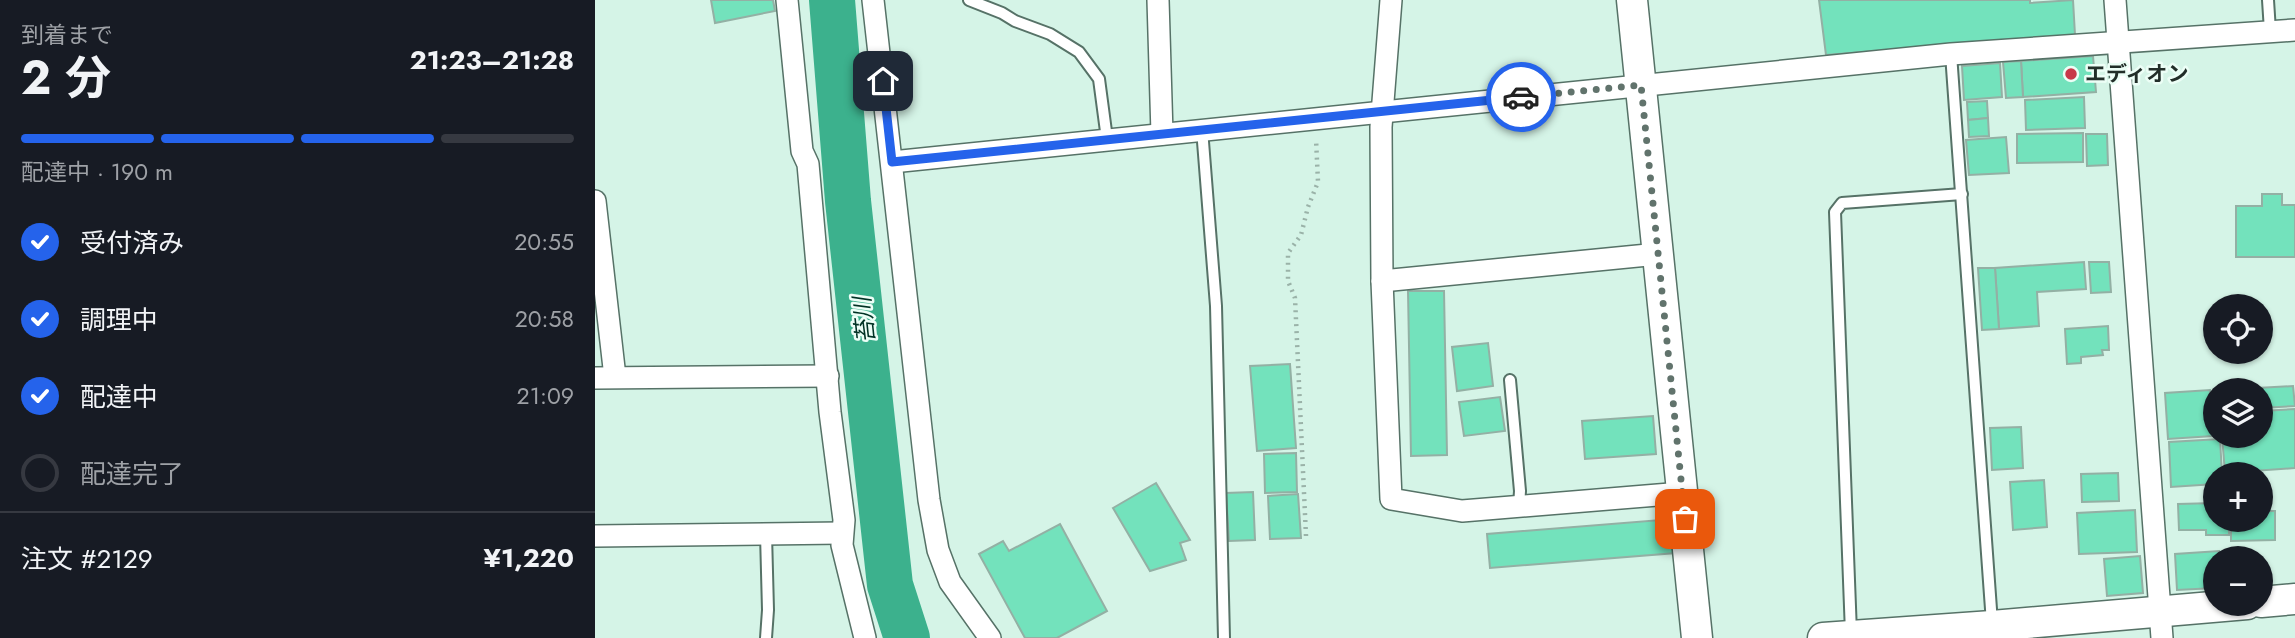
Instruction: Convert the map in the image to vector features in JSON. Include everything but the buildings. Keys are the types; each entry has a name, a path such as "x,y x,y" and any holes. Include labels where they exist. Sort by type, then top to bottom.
{"street":[{"path":"787,0 801,151 808,164 843,520 842,545 866,638"},
{"path":"873,0 929,500 938,550 950,582 990,638"},
{"path":"1158,0 1161,134"},
{"path":"1391,0 1381,127 1382,281 1391,499 1462,511 1682,493"},
{"path":"1632,0 1697,638"},
{"path":"2115,0 2161,625"},
{"path":"892,162 1951,54 2118,40 2295,30"},
{"path":"595,201 605,378 828,376"},
{"path":"1382,281 1658,254"},
{"path":"595,536 842,533"},
{"path":"2273,601 2295,599"},
{"path":"1837,637 1992,626 2161,625 2203,615"}],"lane":[{"path":"969,0 1050,34 1079,52 1100,79 1107,139"},
{"path":"2268,0 2270,31"},
{"path":"1951,54 1992,626"},
{"path":"1202,129 1216,306 1224,638"},
{"path":"1837,637 1835,212 1842,203 1962,194"},
{"path":"1510,380 1519,506"},
{"path":"766,534 766,638"}],"path":[{"path":"1306,536 1295,298 1288,281 1289,253 1301,236 1308,207 1318,183 1317,117"}],"waterway":[{"name":"苔川","path":"832,0 848,201 890,585 907,638"}],"way so far":[{"path":"1521,97 1641,85 1685,519"}],"place":[{"name":"エディオン","path":"2071,74"}],"route":[{"path":"883,81 892,162 1521,97"}]}
